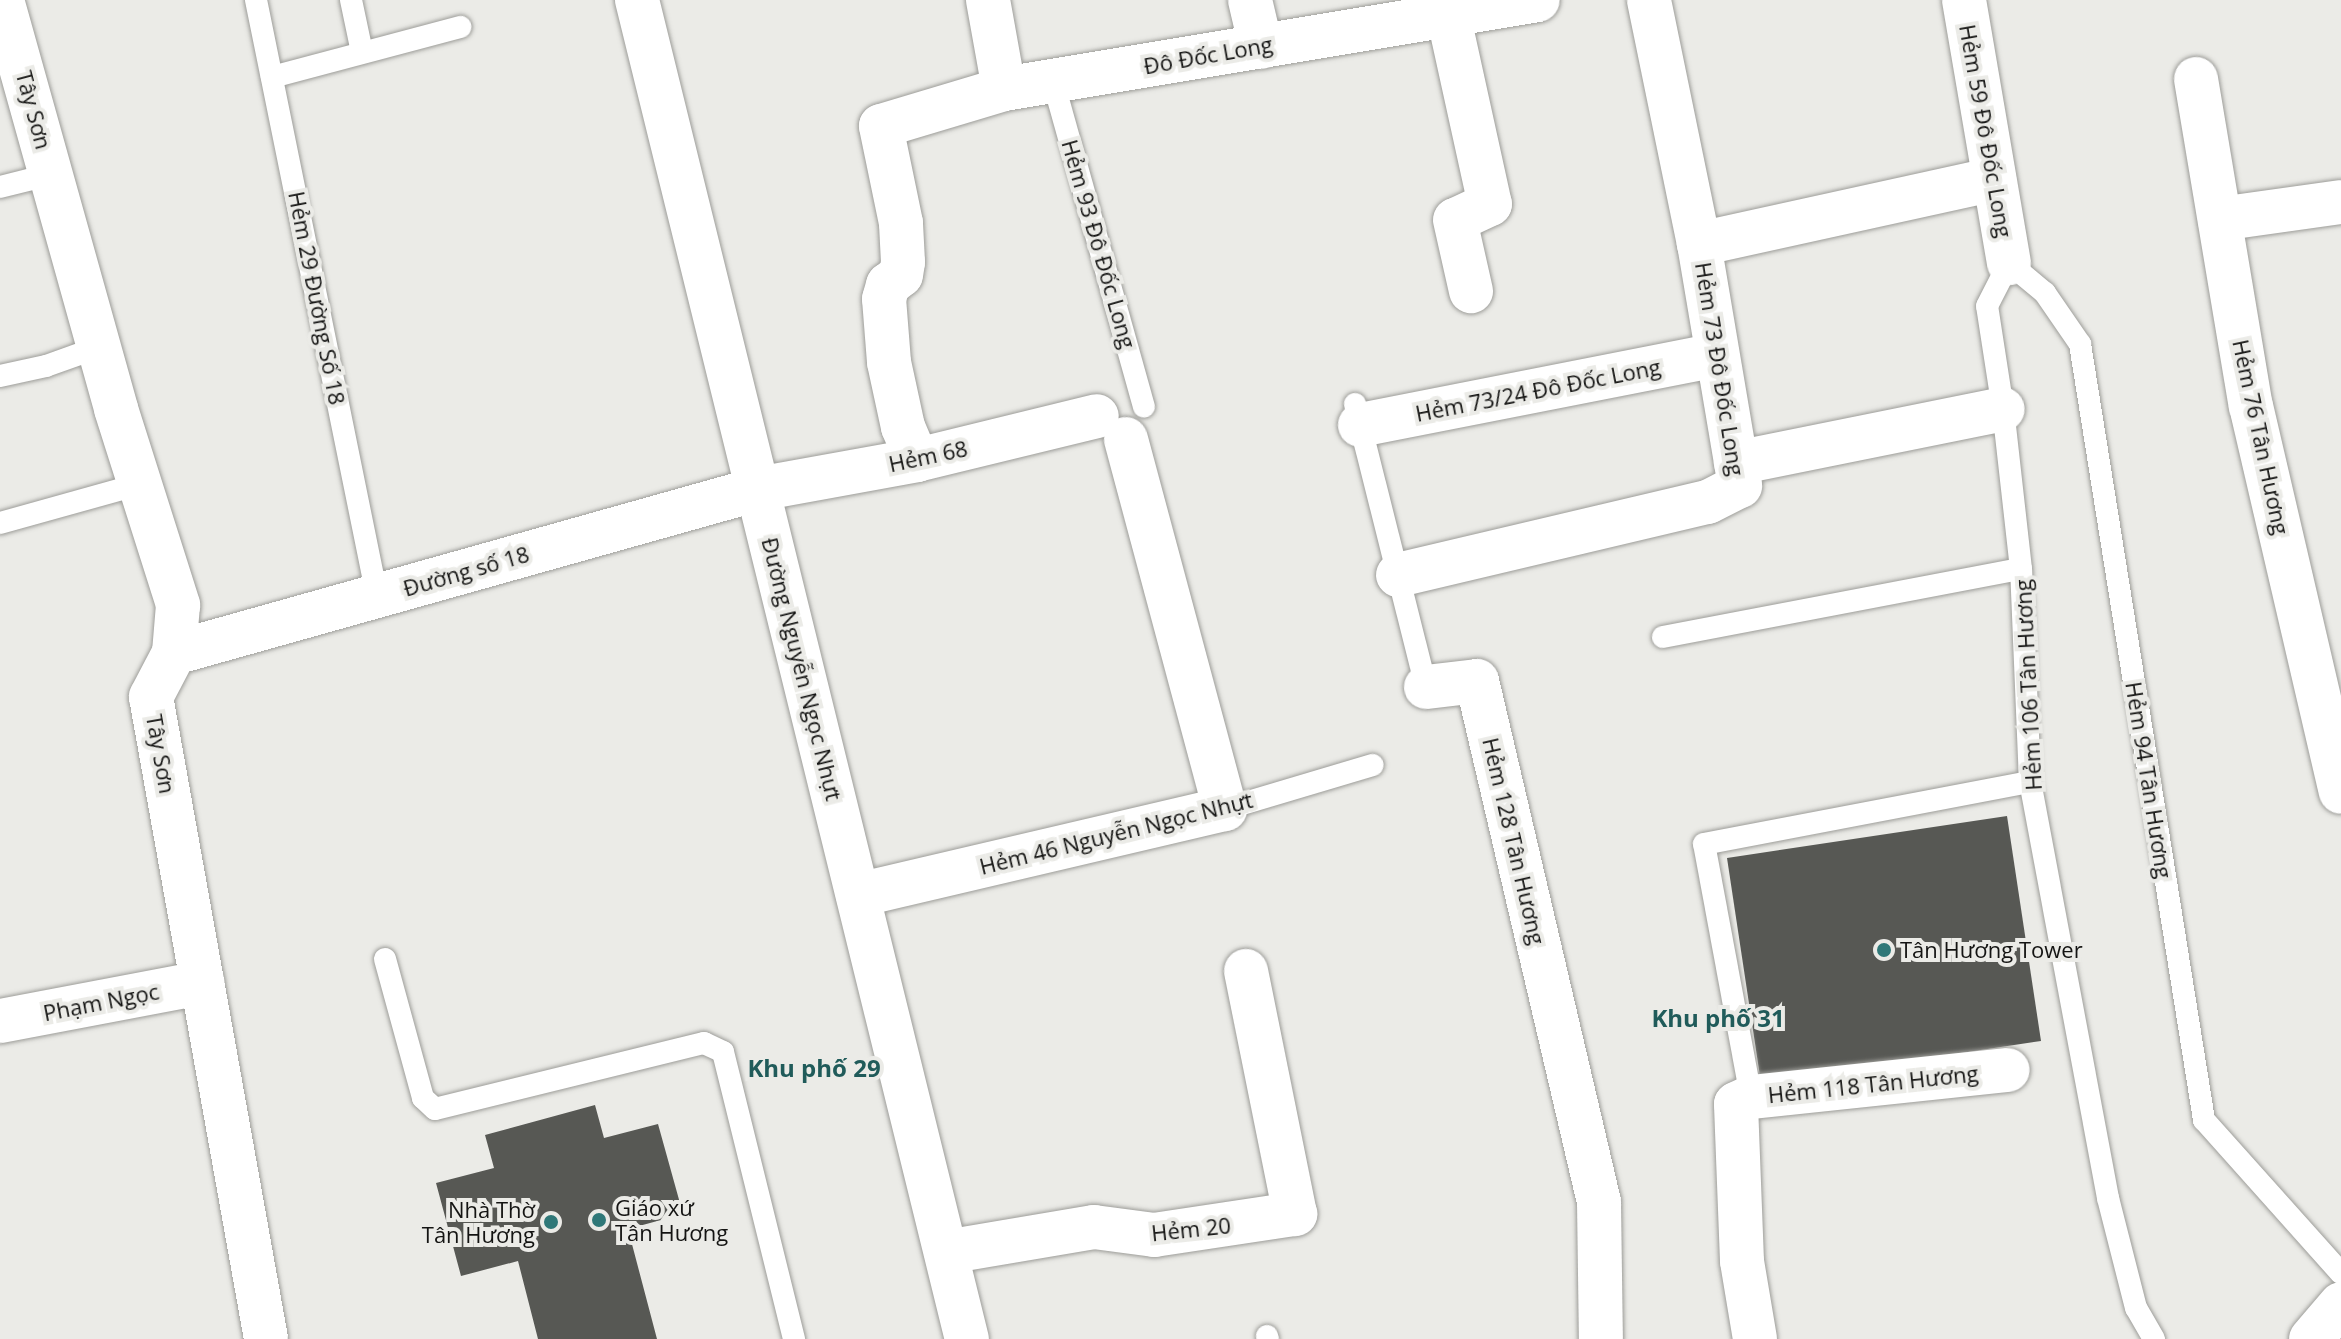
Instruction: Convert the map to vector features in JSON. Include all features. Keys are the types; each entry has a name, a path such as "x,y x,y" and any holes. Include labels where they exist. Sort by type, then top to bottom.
{"street":[{"name":"Tây Sơn","path":"2,0 99,347 178,605 174,653 151,697 266,1339"},
{"name":"Đường Nguyễn Ngọc Nhựt","path":"637,0 967,1339"},
{"path":"988,0 1004,89"},
{"path":"1250,0 1261,47"},
{"name":"Đô Đốc Long","path":"917,460 903,427 889,362 884,299 888,285 901,275 903,262 901,223 881,126 1004,89 1261,47 1446,7 1538,0"},
{"name":"Hẻm 73 Đô Đốc Long","path":"1398,575 1708,502 1740,486 1699,244 1649,0"},
{"name":"Hẻm 59 Đô Đốc Long","path":"1964,0 2009,263"},
{"path":"1446,7 1490,204 1455,220 1471,291"},
{"name":"Hẻm 76 Tân Hương","path":"2196,79 2251,406 2341,792"},
{"path":"1699,244 1994,179"},
{"path":"2220,219 2341,202"},
{"name":"Hẻm 73/24 Đô Đốc Long","path":"1357,414 1716,355"},
{"path":"1736,463 2003,409"},
{"name":"Hẻm 68","path":"758,489 1123,421"},
{"path":"1123,421 1225,809"},
{"name":"Đường số 18","path":"174,653 758,489"},
{"name":"Hẻm 128 Tân Hương","path":"1426,687 1477,681 1599,1202 1601,1339"},
{"name":"Hẻm 46 Nguyễn Ngọc Nhựt","path":"858,895 1225,809"},
{"name":"Hẻm 20","path":"946,1252 1094,1227 1154,1235 1295,1214 1246,971"},
{"name":"Phạm Ngọc","path":"0,1021 202,983"},
{"name":"Hẻm 118 Tân Hương","path":"1755,1339 1742,1261 1736,1104 1751,1097 2008,1070"},
{"path":"2311,1339 2341,1304"}],"lane":[{"name":"Hẻm 29 Đường Số 18","path":"256,0 377,596"},
{"path":"351,0 362,52"},
{"path":"272,77 460,27"},
{"name":"Hẻm 93 Đô Đốc Long","path":"1053,81 1123,421"},
{"path":"0,187 52,174"},
{"name":"Hẻm 106 Tân Hương","path":"2009,263 1987,306 2003,409 2021,569 2030,782 2108,1198 2136,1308 2154,1339"},
{"name":"Hẻm 94 Tân Hương","path":"2009,263 2045,293 2080,344 2204,1120 2341,1273"},
{"path":"0,376 46,366 99,347"},
{"name":"Hẻm 128 Tân Hương","path":"1357,414 1426,687"},
{"path":"0,523 140,484"},
{"path":"1663,637 2021,569"},
{"name":"Hẻm 46 Nguyễn Ngọc Nhựt","path":"1225,809 1373,765"},
{"path":"1751,1097 1704,844 2030,782"},
{"path":"385,959 423,1098 435,1109 704,1043 723,1052 794,1339"}],"building":[{"name":"Tân Hương Tower","path":"2007,816 2041,1041 1761,1083 1727,858"},
{"name":"Nhà Thờ Tân Hương","path":"595,1105 604,1138 658,1124 683,1214 628,1229 657,1339 538,1339 518,1261 461,1276 436,1183 494,1168 485,1135"}],"place":[{"name":"Tân Hương Tower","path":"1884,950"},
{"name":"Giáo xứ Tân Hương","path":"599,1220"},
{"name":"Nhà Thờ Tân Hương","path":"551,1222"}],"district":[{"name":"Khu phố 31","path":"1718,1018"},
{"name":"Khu phố 29","path":"814,1068"}]}
